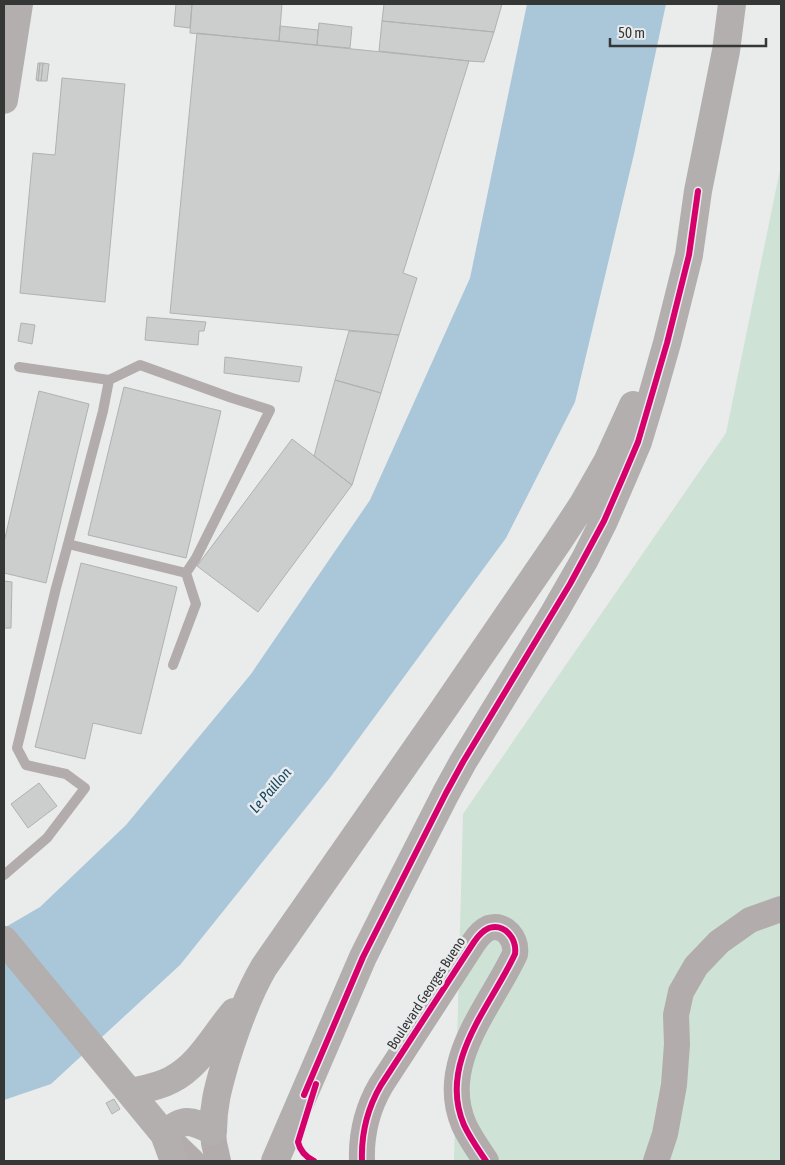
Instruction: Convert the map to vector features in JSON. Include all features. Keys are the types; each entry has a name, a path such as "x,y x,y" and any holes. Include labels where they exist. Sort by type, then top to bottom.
{"main road":[{"path":"4,100 19,4"},
{"path":"275,1161 356,974 394,894 459,770 585,559 604,521 638,442 667,343 689,254 698,191 726,51 732,4"},
{"path":"164,1134 176,1125 187,1121 213,1131 213,1114 219,1085 232,1040 250,994 264,967 444,710 583,504 607,462 639,391 655,341 677,249 698,191"},
{"path":"4,940 164,1134 174,1161"},
{"path":"130,1092 170,1081 194,1064 224,1023 250,994"}],"street":[{"path":"656,1161 665,1134 674,1085 677,1044 676,1015 681,992 696,966 719,942 750,920 781,909"},
{"name":"Boulevard Georges Bueno","path":"362,1161 362,1144 366,1118 374,1097 474,942 487,929 500,927 505,930 515,943 515,954 474,1027 461,1060 458,1087 458,1098 464,1124 486,1161"},
{"path":"213,1131 218,1161"},
{"path":"164,1134 192,1161"}],"lane":[{"path":"19,368 109,380 140,366 270,410 196,558 186,573"},
{"path":"4,875 47,838 85,788 66,774 26,765 17,748 56,588 103,412 109,380"},
{"path":"68,544 186,573"},
{"path":"173,665 196,604 186,573"}],"green space":[{"path":"781,165 781,1161 454,1161 463,814 726,433"}],"water":[{"name":"Le Paillon","path":"527,4 666,4 634,154 575,402 506,538 329,779 180,965 51,1084 4,1100 4,928 40,907 126,825 251,674 370,500 470,278"}],"building":[{"path":"176,4 192,4 190,28 174,26"},
{"path":"192,4 282,4 279,41 190,33"},
{"path":"384,4 502,4 494,32 382,21"},
{"path":"382,21 494,32 484,62 469,61 379,51"},
{"path":"319,23 352,27 350,48 317,45"},
{"path":"280,26 318,30 317,45 279,41"},
{"path":"197,33 469,61 403,273 417,278 399,335 170,313"},
{"path":"38,63 40,63 38,81 36,80"},
{"path":"40,63 43,63 41,81 38,81"},
{"path":"43,63 49,64 47,81 41,81"},
{"path":"62,78 125,84 105,302 20,293 33,153 55,155"},
{"path":"147,317 206,322 204,331 199,331 198,345 145,340"},
{"path":"21,323 35,325 32,344 18,341"},
{"path":"349,331 399,335 381,393 335,380"},
{"path":"225,357 302,367 299,382 224,373"},
{"path":"335,380 381,393 352,485 314,456"},
{"path":"124,387 221,411 186,558 88,535"},
{"path":"39,391 89,404 46,583 4,573 4,542"},
{"path":"292,439 352,485 258,612 197,566"},
{"path":"81,563 177,587 141,734 93,723 85,759 35,747"},
{"path":"4,581 12,582 11,628 4,628"},
{"path":"39,783 57,806 28,828 11,804"},
{"path":"114,1099 120,1109 112,1114 106,1103"}],"cycle path":[{"path":"304,1095 363,957 446,793 570,584 604,521 638,442 667,343 689,255 698,191"},
{"path":"362,1161 366,1122 372,1103 381,1085 480,934 489,928 495,927 505,930 512,938 515,954 470,1036 462,1057 457,1079 457,1102 464,1125 486,1161"},
{"path":"314,1161 308,1158 298,1142 316,1084"}]}
